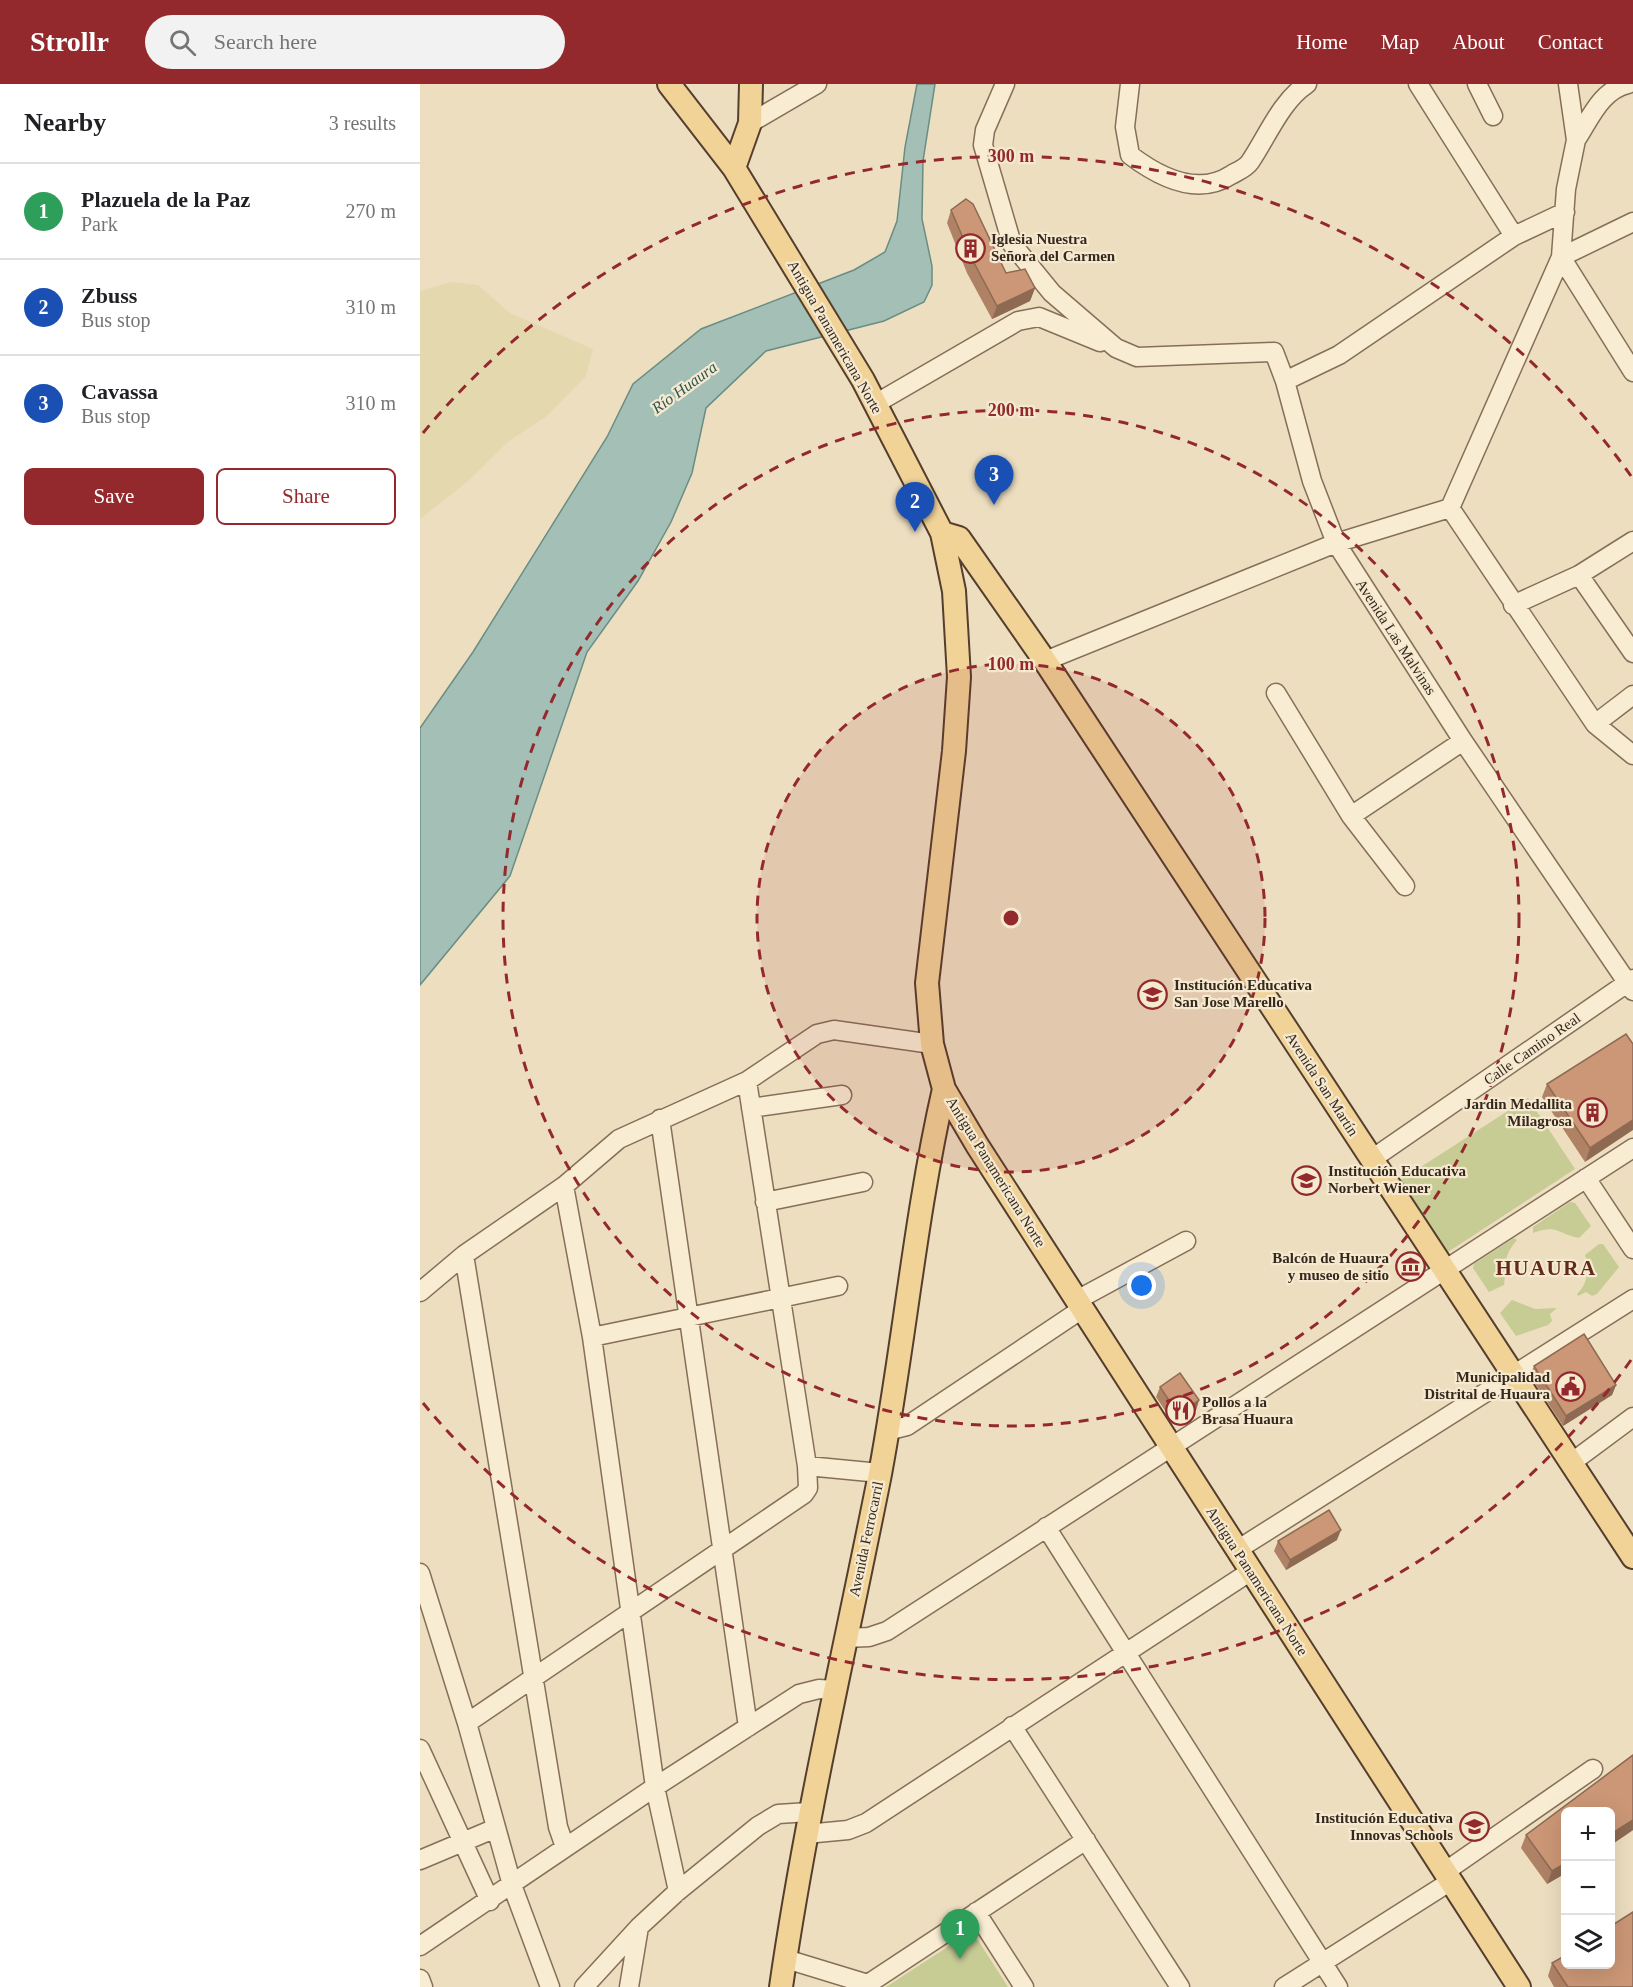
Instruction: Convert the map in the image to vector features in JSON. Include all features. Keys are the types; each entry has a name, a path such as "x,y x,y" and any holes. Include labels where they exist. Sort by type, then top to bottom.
{"main road":[{"name":"Antigua Panamericana Norte","path":"669,84 734,168 863,380 942,532 954,591 959,677 954,751 927,983 932,1044 944,1089 976,1145 1519,1987"},
{"path":"734,168 750,123 751,84"},
{"name":"Avenida San Martín","path":"942,532 959,538 1045,661 1571,1463 1626,1532 1633,1557"},
{"name":"Avenida Ferrocarril","path":"781,1987 807,1823 880,1473 927,1164 944,1089"}],"street":[{"path":"750,123 817,84"},
{"path":"1005,84 985,130 983,145 1012,244 1052,294 1116,348"},
{"path":"1130,85 1125,127 1130,155 1151,171 1174,180 1201,186 1225,179 1248,165 1276,119 1295,94 1307,84"},
{"path":"1418,84 1514,236"},
{"path":"1477,84 1493,116"},
{"path":"1045,661 1336,543 1450,508 1561,257 1566,189 1576,140 1568,84"},
{"path":"1576,140 1603,98 1611,90 1628,84"},
{"path":"1285,381 1339,355 1514,236 1565,212"},
{"path":"1561,257 1633,222"},
{"path":"1561,257 1633,372"},
{"path":"875,404 1018,321 1029,317 1039,317 1116,348"},
{"name":"Avenida Las Malvinas","path":"1116,348 1137,357 1274,352 1285,381 1312,481 1336,543 1463,741 1631,984"},
{"path":"1450,508 1595,724 1633,755"},
{"path":"1513,605 1579,575 1633,541"},
{"path":"1579,575 1633,653"},
{"path":"1276,693 1351,816 1405,886"},
{"path":"1595,724 1633,695"},
{"path":"1351,816 1463,741"},
{"name":"Calle Camino Real","path":"1372,1159 1631,984"},
{"path":"420,1292 464,1255 564,1186 619,1140 660,1119 747,1081 810,1037 824,1031 932,1044"},
{"path":"467,1723 804,1494 808,1488 807,1466 779,1299 747,1081"},
{"path":"751,1108 842,1095"},
{"path":"660,1119 748,1726"},
{"path":"846,1638 869,1637 887,1630 1633,1148"},
{"path":"1586,1178 1633,1249"},
{"path":"765,1202 863,1182"},
{"path":"564,1186 592,1337 628,1612 655,1787 678,1891"},
{"path":"887,1431 907,1426 1080,1304 1186,1241"},
{"path":"464,1255 532,1677 558,1827 565,1847"},
{"path":"592,1337 838,1286"},
{"path":"1237,1550 1633,1299"},
{"path":"1571,1463 1633,1417"},
{"path":"807,1466 880,1473"},
{"path":"1046,1527 1338,1987"},
{"path":"584,1987 639,1927 678,1891 758,1826 778,1814 807,1823 848,1830 866,1823 1251,1570"},
{"path":"420,1573 467,1723 512,1885 550,1987"},
{"path":"420,1946 490,1901 655,1787 799,1694 819,1689 835,1690"},
{"path":"1012,1725 1180,1987"},
{"path":"420,1749 490,1901"},
{"path":"1284,1987 1323,1963 1448,1876 1593,1769"},
{"path":"420,1860 496,1828"},
{"path":"786,1959 869,1986 1086,1840"},
{"path":"976,1912 1024,1987"},
{"path":"629,1987 639,1927"},
{"path":"420,1979 423,1987"}],"shaded area":[{"path":"452,282 478,285 510,313 593,349 586,376 547,416 509,441 467,482 420,519 420,291"}],"green space":[{"path":"1528,1098 1575,1169 1448,1252 1399,1181"},
{"path":"1570,1202 1575,1203 1591,1226 1579,1238 1548,1229 1533,1233 1533,1227"},
{"path":"1514,1238 1517,1240 1507,1257 1504,1285 1489,1292 1473,1268 1474,1264"},
{"path":"1599,1244 1603,1244 1619,1267 1597,1294 1592,1296 1586,1292 1578,1296 1587,1276 1585,1255"},
{"path":"1512,1300 1535,1309 1557,1308 1550,1314 1552,1321 1548,1325 1516,1336 1500,1313"},
{"path":"972,1931 1008,1987 886,1987"}],"water":[{"name":"Río Huaura","path":"917,84 935,84 923,161 922,219 932,266 932,285 924,302 884,321 766,351 706,408 692,473 671,522 638,581 587,652 510,876 420,985 420,728 473,652 607,437 633,384 701,329 854,270 885,252 897,221 905,147"}],"building":[{"path":"966,199 973,204 1006,273 1025,269 1035,288 997,306 972,259 951,210"},
{"name":"Jardin Medallita Milagrosa","path":"1626,1034 1633,1044 1633,1120 1590,1148 1547,1084"},
{"name":"Municipalidad Distrital de Huaura","path":"1584,1334 1616,1385 1566,1416 1534,1366"},
{"path":"1180,1373 1199,1400 1178,1414 1160,1387"},
{"path":"1329,1510 1341,1530 1290,1560 1278,1541"},
{"path":"1633,1755 1633,1820 1615,1831 1615,1807 1563,1807"},
{"path":"1561,1809 1561,1866 1552,1871 1526,1835"},
{"path":"1633,1912 1633,1987 1568,1987 1552,1963 1561,1958 1561,1969 1615,1969 1615,1923"}],"place":[{"name":"Iglesia Nuestra Señora del Carmen","path":"970,248"},
{"name":"Cavassa","path":"994,505"},
{"name":"Zbuss","path":"915,532"},
{"name":"Institución Educativa San Jose Marello","path":"1153,994"},
{"name":"Jardin Medallita Milagrosa","path":"1593,1113"},
{"name":"Institución Educativa Norbert Wiener","path":"1307,1180"},
{"name":"Balcón de Huaura y museo de sitio","path":"1410,1267"},
{"name":"Municipalidad Distrital de Huaura","path":"1571,1386"},
{"name":"Pollos a la Brasa Huaura","path":"1181,1411"},
{"name":"Institución Educativa Innovas Schools","path":"1474,1827"},
{"name":"Plazuela de la Paz","path":"960,1959"}],"district":[{"name":"HUAURA","path":"1546,1268"}]}
